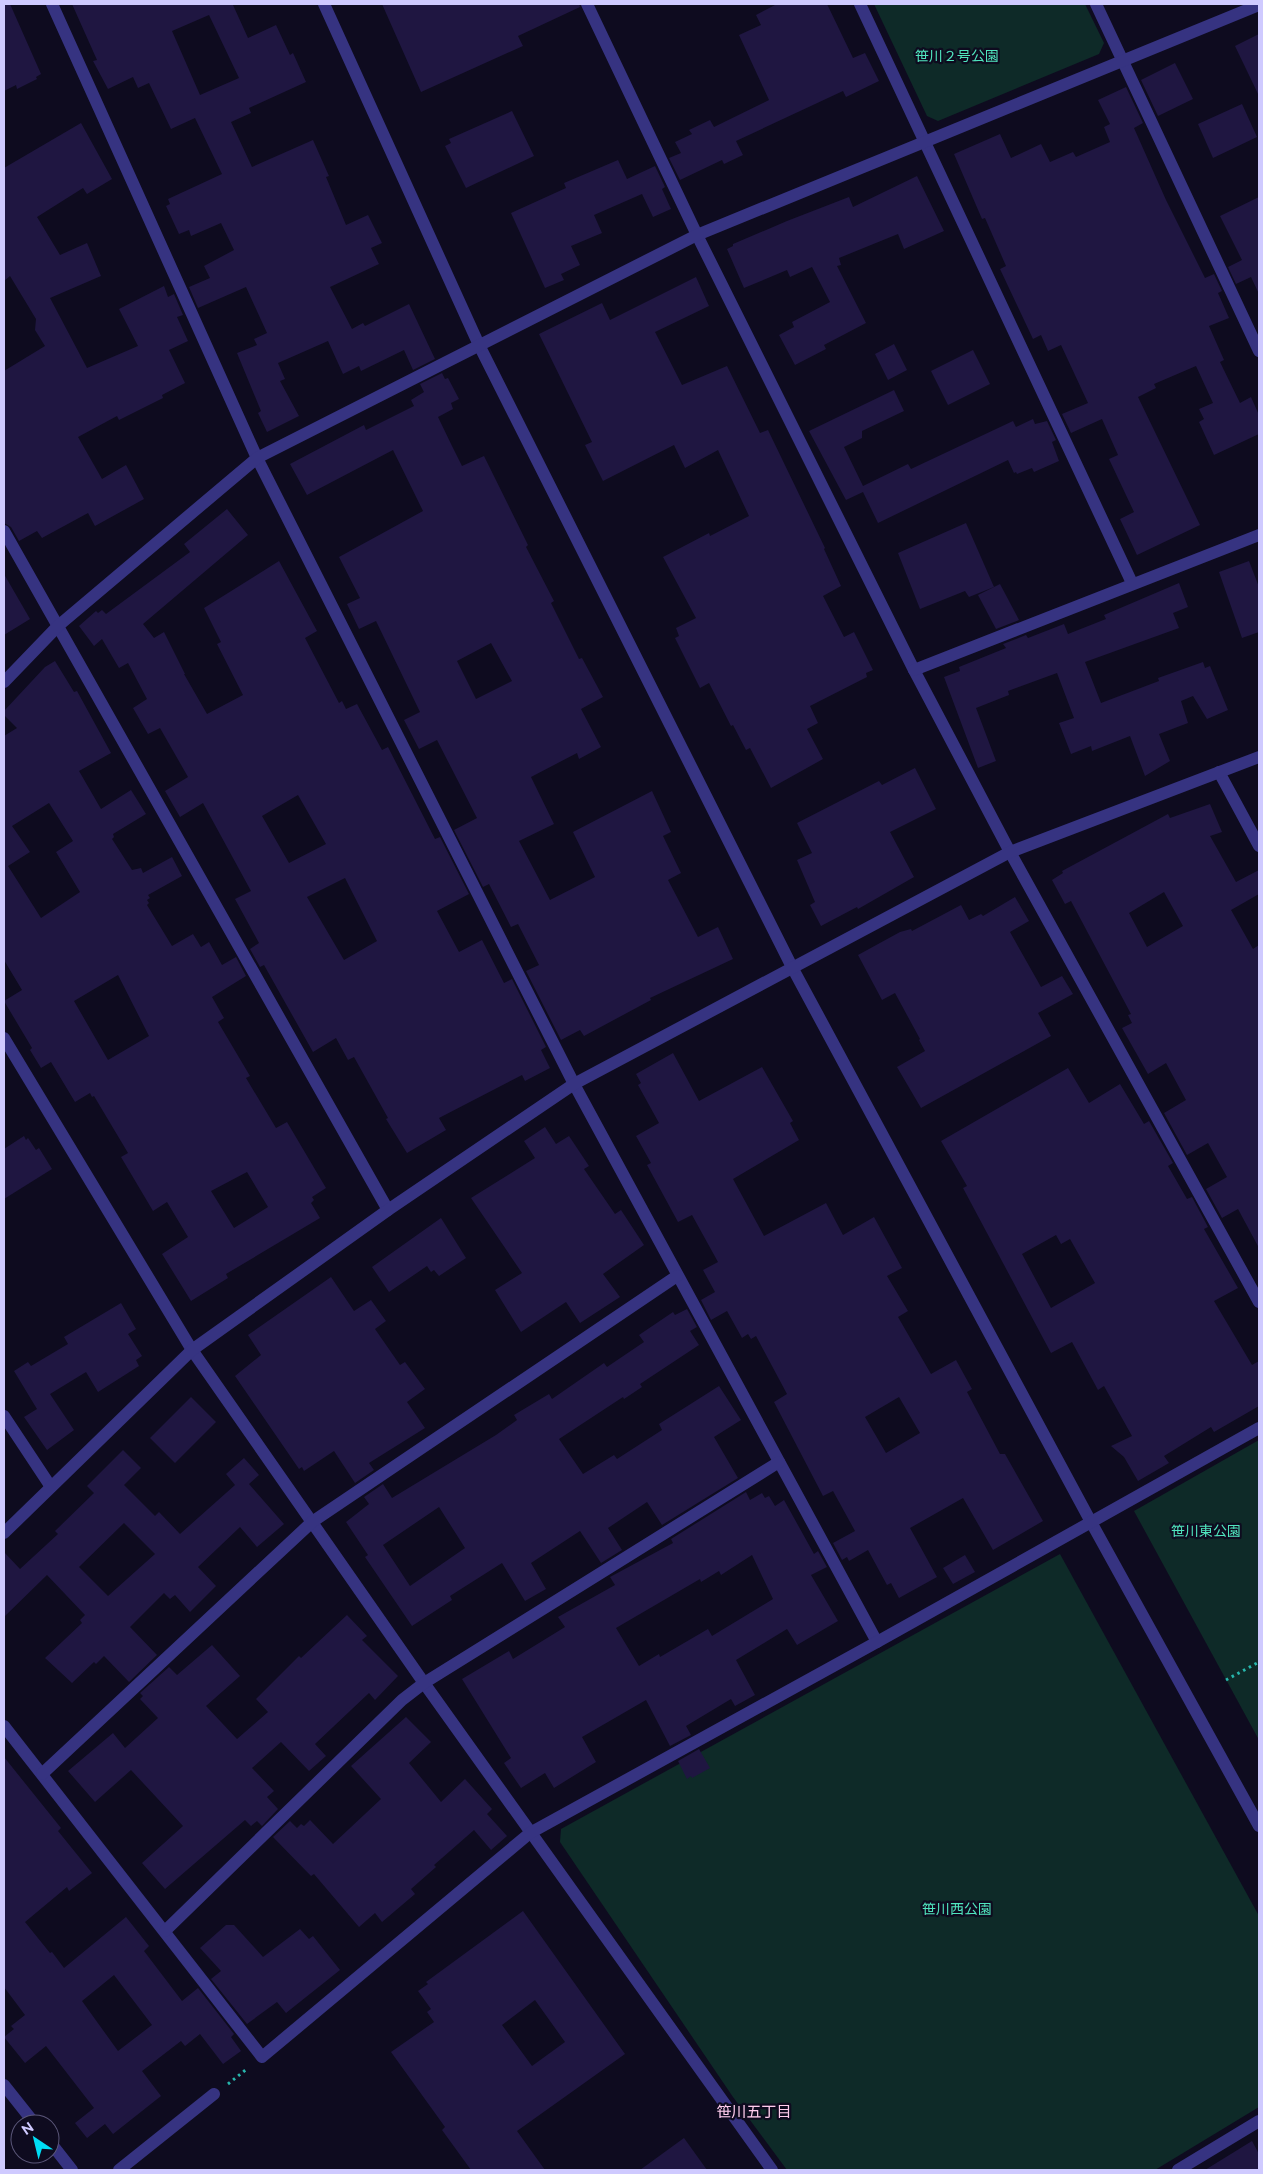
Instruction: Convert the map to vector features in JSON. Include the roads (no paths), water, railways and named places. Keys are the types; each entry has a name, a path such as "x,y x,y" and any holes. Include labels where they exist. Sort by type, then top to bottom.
{"street":[{"path":"52,4 257,458 574,1084 877,1642"},
{"path":"324,4 480,345 792,967 1091,1522 1259,1826"},
{"path":"588,4 697,235 914,670 1010,852 1259,1302"},
{"path":"860,4 1132,583"},
{"path":"1096,4 1259,351"},
{"path":"4,682 58,626 257,458 697,235 1259,5"},
{"path":"4,531 388,1210"},
{"path":"914,670 1132,583 1259,535"},
{"path":"4,1534 192,1350 388,1210 574,1084 1010,852 1259,757"},
{"path":"1220,772 1259,846"},
{"path":"4,1038 192,1350 424,1683 772,2170"},
{"path":"42,1774 312,1522 678,1276"},
{"path":"4,1416 51,1486"},
{"path":"4,1726 262,2057 530,1832 877,1642 1259,1428"},
{"path":"164,1931 402,1700 424,1683 779,1462"},
{"path":"4,2085 27,2114"},
{"path":"119,2170 214,2094"},
{"path":"1178,2170 1259,2120"},
{"path":"60,2155 72,2170"}],"district":[{"name":"笹川五丁目","path":"754,2112"}],"park label":[{"name":"笹川２号公園","path":"957,56"},
{"name":"笹川東公園","path":"1206,1531"},
{"name":"笹川西公園","path":"957,1909"}]}
